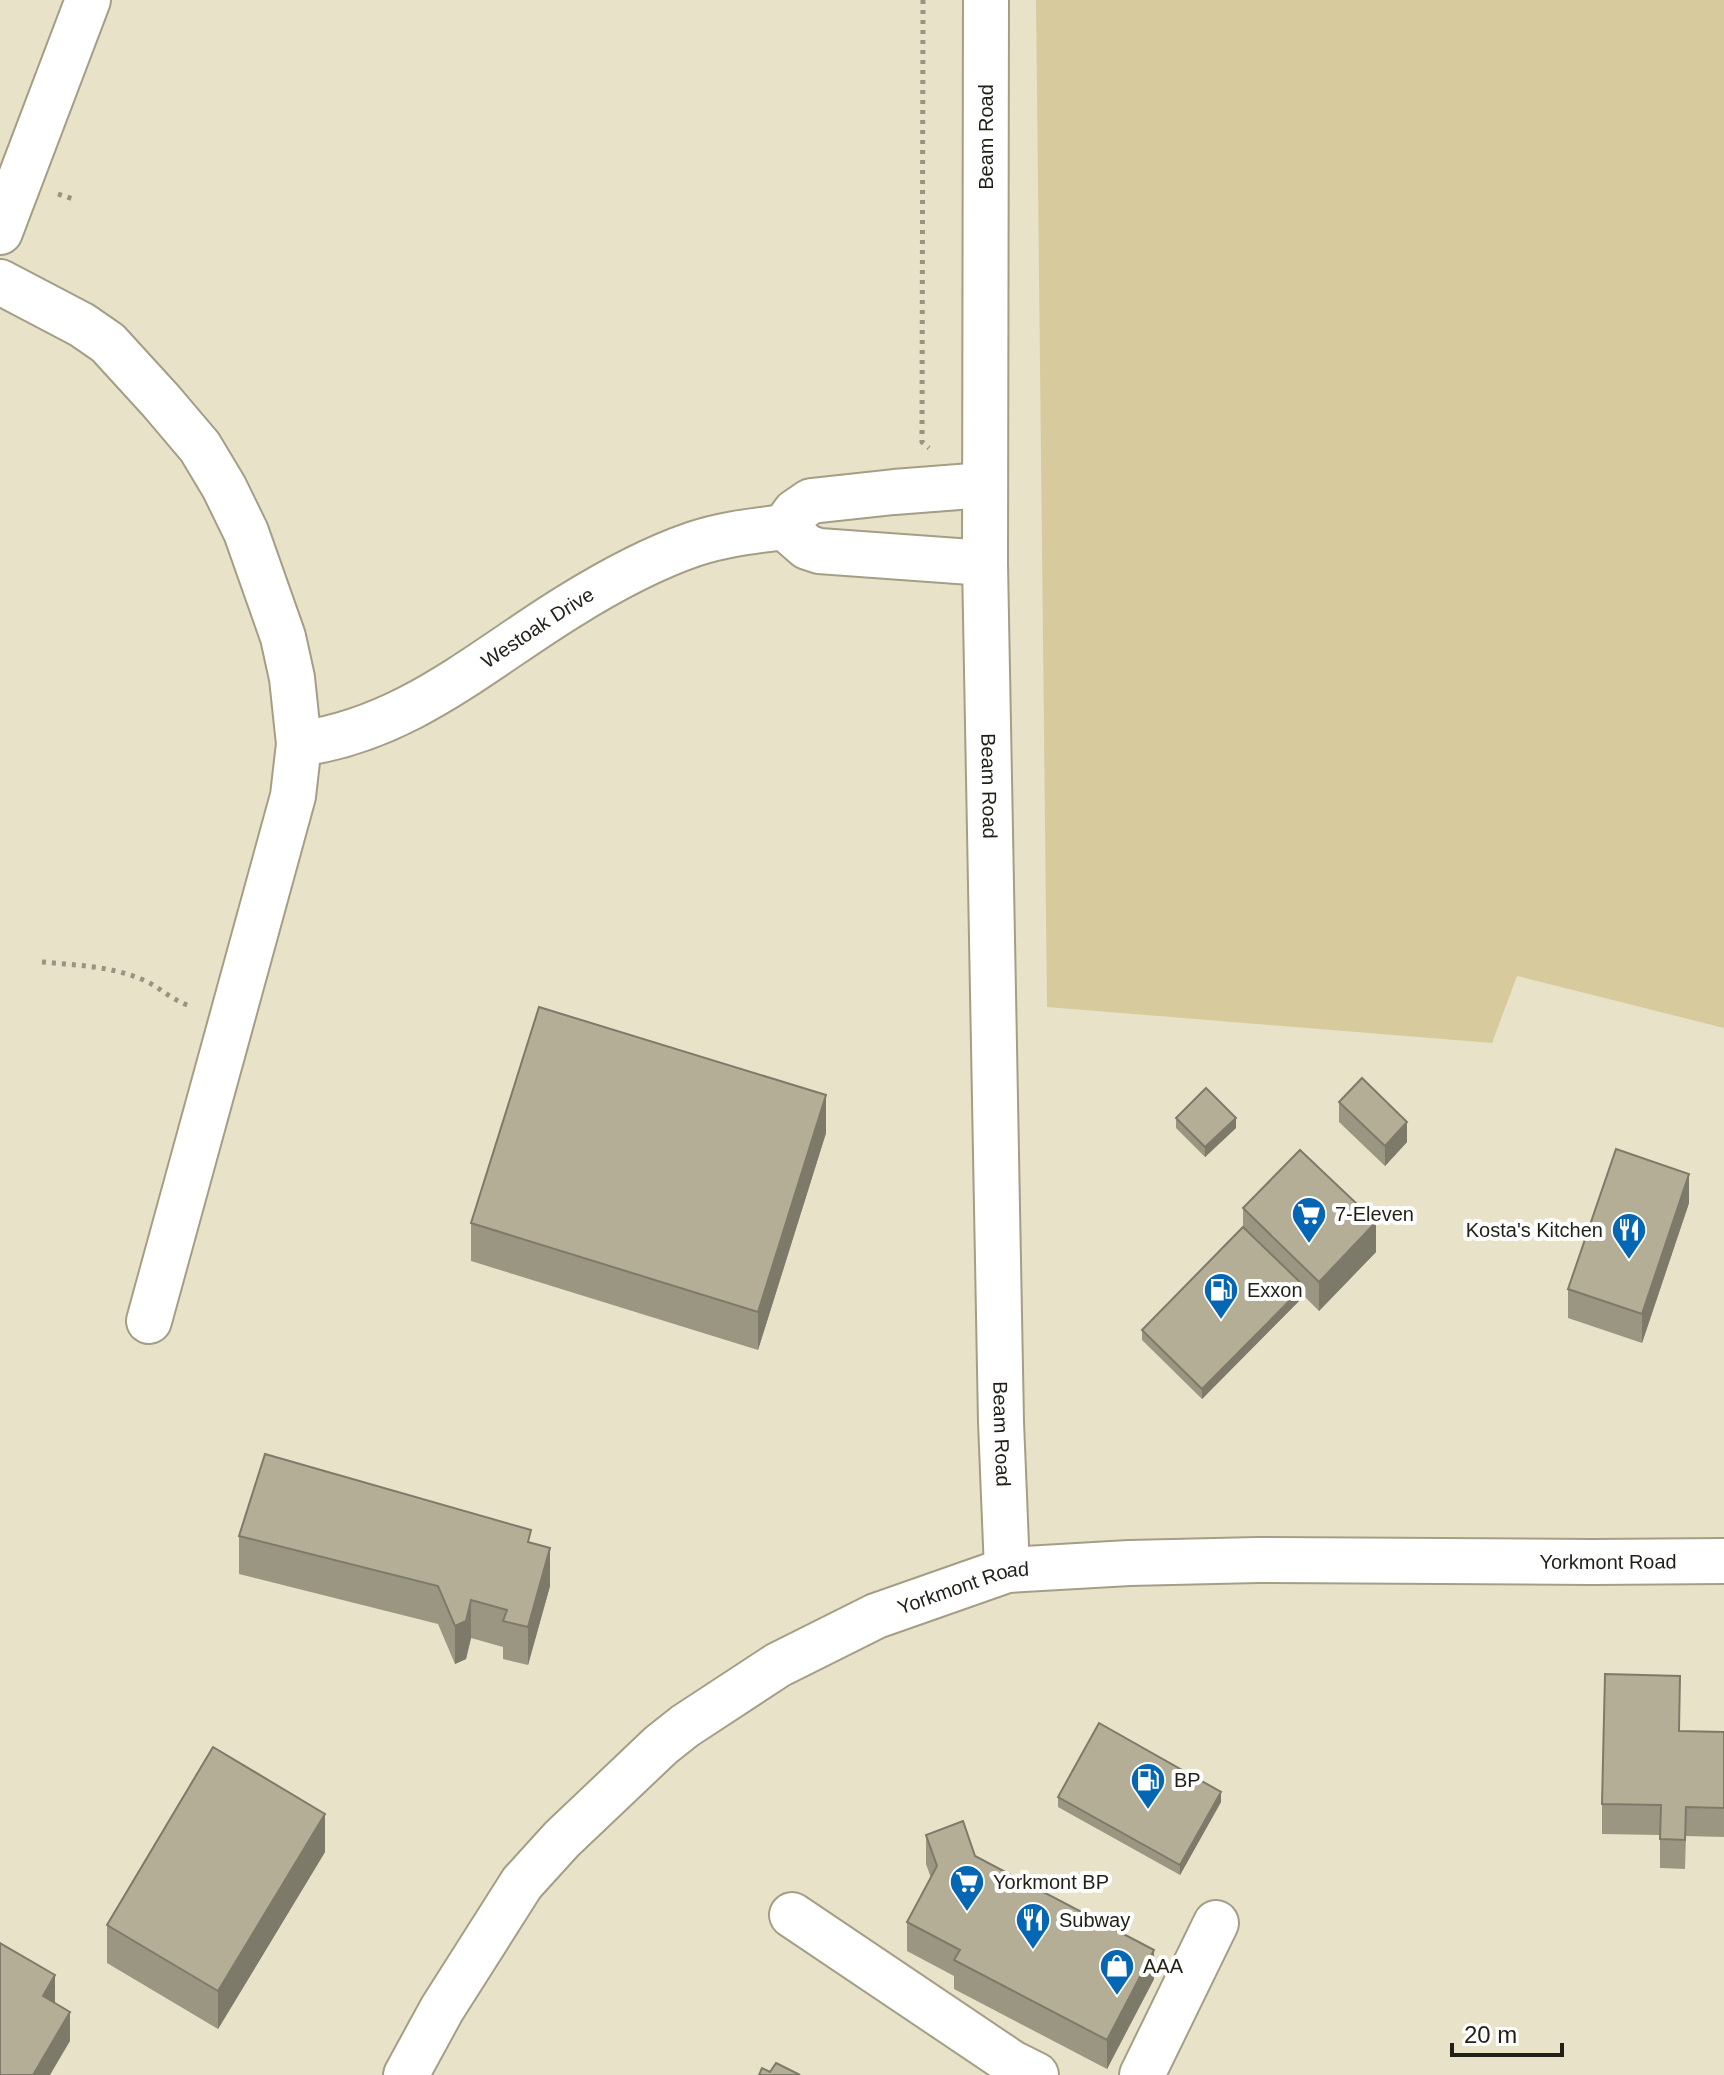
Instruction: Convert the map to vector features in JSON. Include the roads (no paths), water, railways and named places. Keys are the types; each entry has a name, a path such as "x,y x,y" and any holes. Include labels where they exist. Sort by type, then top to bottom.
{"street":[{"path":"0,232 88,0"},
{"name":"Beam Road","path":"986,0 985,563 1001,1422 1007,1570"},
{"path":"0,282 82,325 108,343 200,447 246,532 279,623 292,678 299,744 293,796 149,1321"},
{"path":"985,485 811,501 795,512 784,527 807,547 819,551 985,563"},
{"name":"Westoak Drive","path":"299,744 324,741 366,729 427,700 569,606 648,562 696,544 744,532 784,527"},
{"name":"Yorkmont Road","path":"406,2075 442,2009 522,1883 562,1839 685,1726 778,1665 876,1616 1007,1570 1258,1560 1724,1561"},
{"path":"792,1915 1012,2063 1036,2075"},
{"path":"1142,2075 1216,1923"}],"place":[{"name":"7-Eleven","path":"1309,1245"},
{"name":"Kosta's Kitchen","path":"1629,1261"},
{"name":"Exxon","path":"1221,1321"},
{"name":"BP","path":"1148,1811"},
{"name":"Yorkmont BP","path":"967,1913"},
{"name":"Subway","path":"1033,1951"},
{"name":"AAA","path":"1117,1997"}]}
